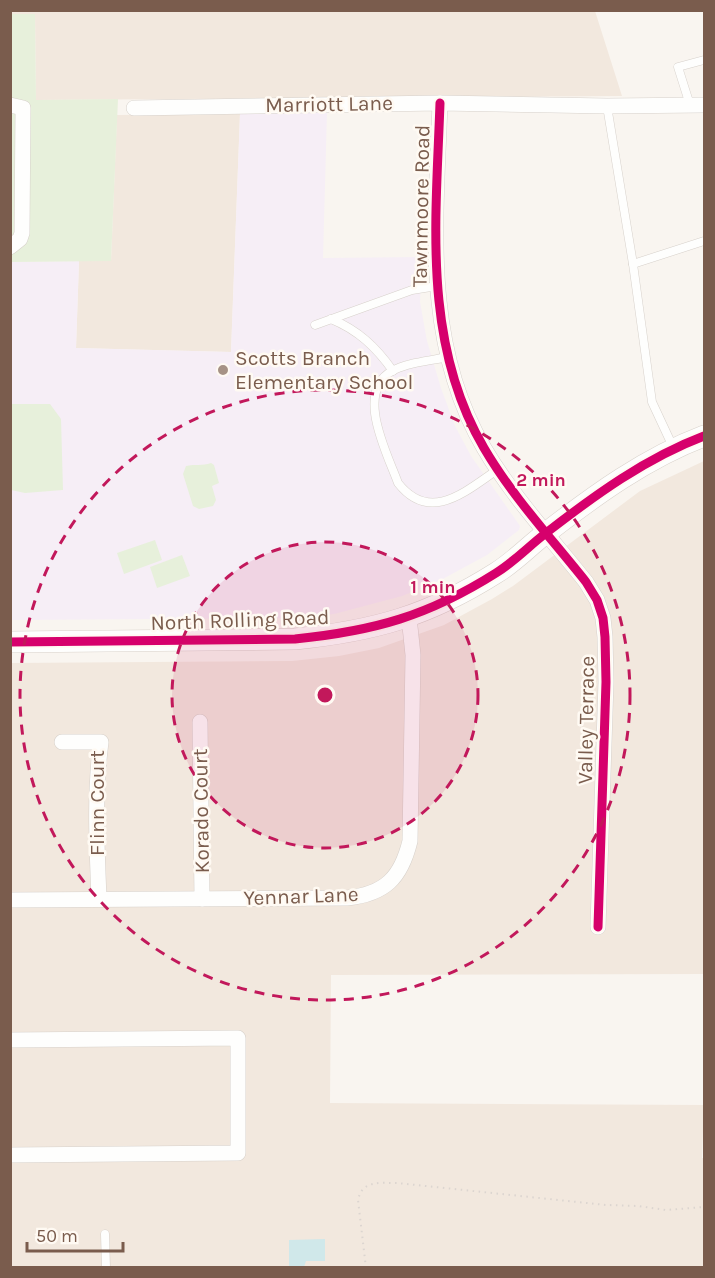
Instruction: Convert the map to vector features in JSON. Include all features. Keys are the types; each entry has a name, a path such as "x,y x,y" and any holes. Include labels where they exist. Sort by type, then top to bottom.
{"street":[{"name":"Marriott Lane","path":"134,108 440,103 697,105"},
{"name":"Tawnmoore Road","path":"440,103 437,286 440,325 447,357 454,384 468,419 497,470 546,532"},
{"path":"10,247 20,239 22,233 17,107"},
{"name":"North Rolling Road","path":"10,642 295,639 340,634 409,617 452,599 498,572 546,532 637,468 673,448 705,436"},
{"name":"Valley Terrace","path":"546,532 586,582 597,600 603,618 606,682 598,927"},
{"name":"Yennar Lane","path":"10,900 347,898 362,897 388,885 405,859 410,841 413,655 409,617"},
{"name":"Korado Court","path":"200,722 202,899"},
{"name":"Flinn Court","path":"62,742 101,742 96,809 99,899"},
{"path":"10,1040 238,1038 238,1153 10,1155"}],"lane":[{"path":"697,105 678,68 705,60"},
{"path":"607,106 633,264 652,402 673,448"},
{"path":"633,264 705,241"},
{"path":"315,326 412,290 437,286"},
{"path":"331,319 361,335 393,371"},
{"path":"447,357 393,371 384,378 378,388 374,413 398,483 405,493 429,504 445,502 462,494 497,470"},
{"path":"105,1234 106,1268"}],"path":[{"path":"366,1268 358,1200 359,1192 365,1186 374,1183 397,1183 560,1202 666,1210 705,1206"}],"shaded area":[{"path":"10,11 595,11 622,96 36,100 35,14 11,14"},
{"name":"Scotts Branch Elementary School","path":"327,112 323,258 422,257 420,302 427,341 441,388 455,426 471,456 520,526 519,530 487,555 439,581 402,596 334,614 293,618 11,620 10,262 79,261 76,348 231,352 240,114"},
{"path":"240,114 231,352 76,348 79,261 111,261 117,115"},
{"path":"704,461 704,974 331,975 330,1103 704,1105 702,1158 704,1158 704,1267 11,1267 10,663 292,661 339,656 379,648 444,625 492,599 513,586 640,491"}],"green space":[{"path":"10,14 35,14 36,100 118,99 111,261 11,262"},
{"path":"10,404 50,404 61,419 63,490 25,493 11,490"},
{"path":"211,463 214,465 219,483 212,486 216,500 213,506 199,509 193,506 183,474 186,466"},
{"path":"155,540 162,560 124,574 117,553"},
{"path":"182,555 190,576 157,588 150,567"}],"water":[{"path":"325,1239 325,1261 306,1261 304,1267 289,1267 289,1240"}],"cycle path":[{"path":"440,103 436,192 437,280 450,366 464,408 484,448 519,500 586,582 597,600 603,618 606,682 598,927"},
{"path":"10,642 295,639 324,636 400,619 447,600 496,573 602,491 641,466 704,436"}],"place":[{"name":"Scotts Branch Elementary School","path":"223,370"}]}
